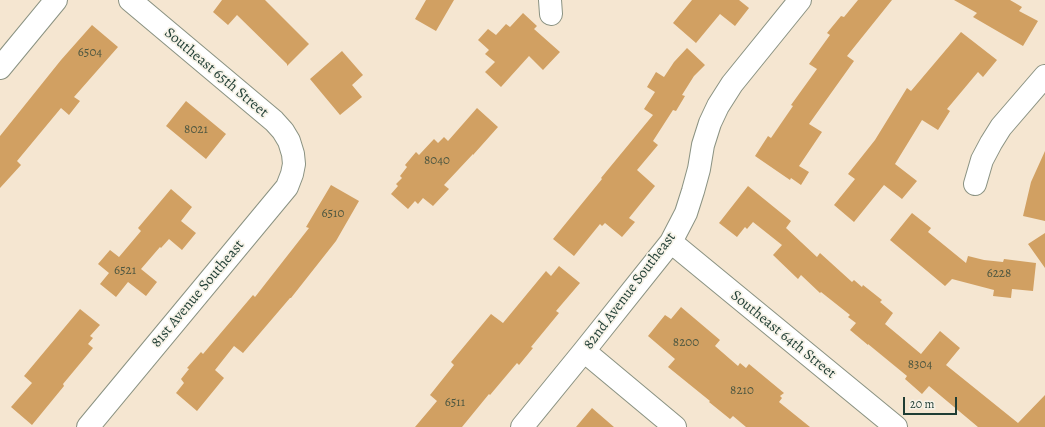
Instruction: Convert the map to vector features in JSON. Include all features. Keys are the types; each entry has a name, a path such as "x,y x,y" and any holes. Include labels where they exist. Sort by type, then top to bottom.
{"street":[{"path":"0,68 56,0"},
{"name":"Southeast 65th Street","path":"130,0 274,121 283,130 289,141 293,154"},
{"name":"82nd Avenue Southeast","path":"522,427 671,242 686,213 694,192 703,145 710,123 718,106 732,84 800,0"},
{"path":"975,184 982,160 1001,127 1045,76"},
{"name":"81st Avenue Southeast","path":"88,427 286,187 292,174 294,164 293,154"},
{"name":"Southeast 64th Street","path":"671,242 896,427"},
{"path":"584,351 675,427"}],"building":[{"path":"222,0 265,0 309,44 287,66 287,64 237,15 228,25 213,12"},
{"path":"426,0 454,0 436,31 415,19"},
{"path":"692,0 739,0 749,8 735,26 720,14 696,43 673,23"},
{"path":"858,0 892,0 847,56 854,61 809,124 822,132 799,166 809,172 801,185 791,178 790,180 755,156 768,136 771,138 793,106 791,105 817,69 809,64 830,35 827,33 841,16 844,17"},
{"path":"954,0 1010,0 1022,7 1019,11 1038,21 1023,46 973,17 977,13"},
{"path":"523,13 537,26 534,29 560,52 543,70 529,56 501,87 485,72 495,62 485,54 489,50 478,40 488,29 496,35 506,24 510,27"},
{"path":"92,25 118,47 74,97 80,101 69,115 61,108 17,161 21,165 0,188 0,136 61,60"},
{"path":"961,32 997,60 983,77 978,72 947,109 950,111 938,130 922,120 895,164 917,181 902,199 884,185 854,222 834,205 855,179 848,174 875,140 907,88 911,91"},
{"path":"687,48 705,65 694,76 682,95 685,96 676,111 673,110 653,141 658,145 637,170 655,186 629,218 635,222 622,237 605,223 602,226 600,224 574,256 553,239 653,115 644,109 655,92 647,87 656,72 664,77 674,62"},
{"path":"342,51 363,75 352,85 362,97 340,115 310,79"},
{"path":"186,101 226,134 206,159 166,126"},
{"path":"477,108 498,127 444,185 449,189 433,206 423,198 418,204 415,201 408,209 391,194 398,186 396,184 402,178 400,176 407,167 405,165 416,152 419,155 434,139 438,143 444,137 448,141"},
{"path":"1045,151 1045,221 1023,216 1031,182"},
{"path":"331,185 359,201 336,241 291,298 243,353 234,346 215,370 224,378 197,411 176,393 184,383 181,379 189,369 187,368 201,352 203,354 253,295 255,297 309,228 306,227"},
{"path":"748,186 791,221 786,228 817,257 820,253 852,282 854,280 862,287 863,285 882,300 880,302 893,313 885,324 921,354 940,331 960,348 946,365 1018,423 1045,395 1045,427 978,427 929,386 922,394 905,379 907,376 850,330 856,323 848,317 850,315 821,292 820,293 801,275 798,279 773,255 782,245 753,222 747,229 745,227 737,237 719,223"},
{"path":"171,189 192,207 181,221 196,233 182,250 169,239 141,269 157,282 146,296 128,282 116,297 100,284 109,273 98,264 110,250 119,257 141,231 138,228"},
{"path":"912,213 931,228 928,232 966,263 968,256 984,260 1003,262 1004,259 1036,263 1033,291 1012,289 1011,298 993,296 994,290 952,279 945,286 890,240"},
{"path":"1045,233 1045,268 1028,244"},
{"path":"559,266 580,283 556,311 559,313 531,347 533,348 519,365 517,363 462,427 415,427 437,401 430,395 454,365 451,362 491,314 503,323 546,271 551,276"},
{"path":"681,307 720,340 715,346 738,366 740,363 746,368 749,364 784,393 780,396 782,398 779,402 810,427 746,427 733,416 730,419 668,367 675,359 648,336 665,315 671,319"},
{"path":"80,309 100,325 90,336 93,338 88,344 93,348 32,425 11,407 32,383 24,376"},
{"path":"592,408 614,427 576,427"}]}
